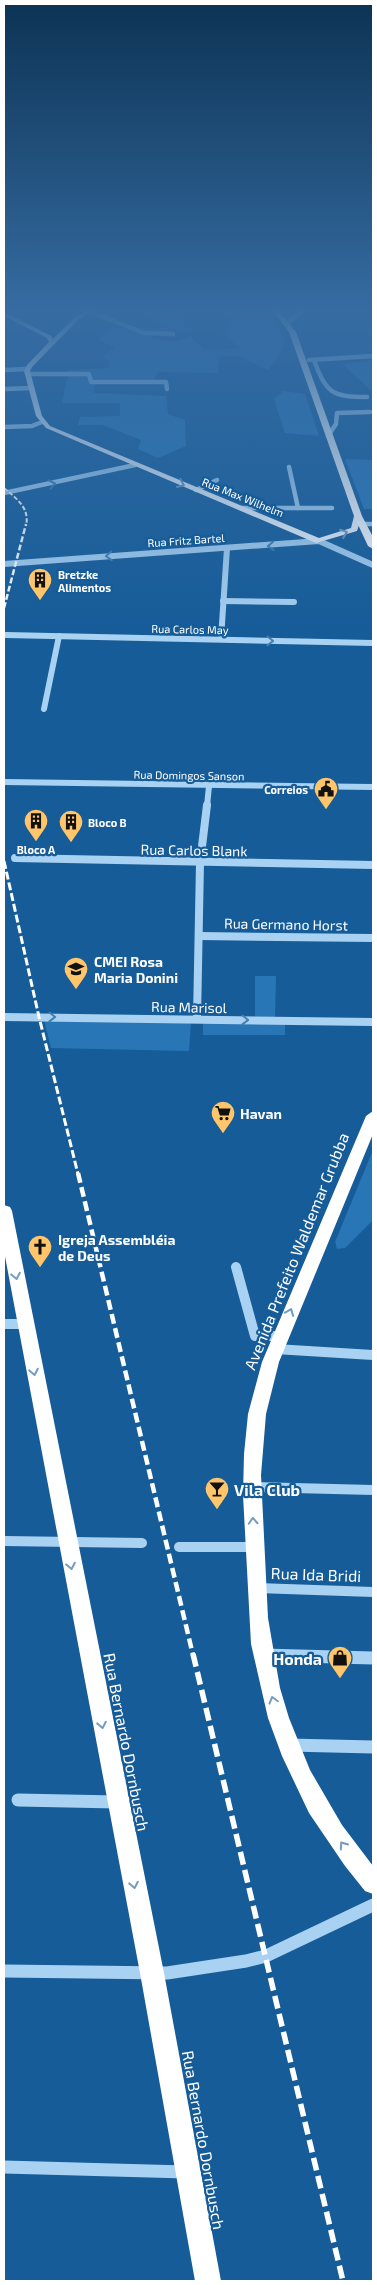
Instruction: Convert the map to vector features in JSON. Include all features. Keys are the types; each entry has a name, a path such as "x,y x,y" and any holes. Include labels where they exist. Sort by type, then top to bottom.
{"highway":[{"path":"321,418 360,520 373,546"},
{"name":"Avenida Prefeito Waldemar Grubba","path":"373,1116 278,1342 260,1397 253,1487 254,1546 263,1655 269,1688 286,1745 324,1816 373,1883"},
{"name":"Rua Bernardo Dornbusch","path":"4,1214 117,1802 152,1973 208,2281"}],"main road":[{"path":"41,418 42,422"},
{"name":"Rua Max Wilhelm","path":"42,422 54,430 135,465 319,541"},
{"name":"Rua Fritz Bartel","path":"319,541 354,529 360,520"}],"street":[{"path":"328,436 336,424 337,418"},
{"path":"4,427 32,426 42,422"},
{"path":"4,493 135,465"},
{"path":"289,467 298,508"},
{"path":"196,490 217,480"},
{"path":"241,508 332,508"},
{"path":"360,520 373,524"},
{"name":"Rua Fritz Bartel","path":"4,564 319,541"},
{"name":"Rua Max Wilhelm","path":"319,541 373,565"},
{"path":"221,639 227,548"},
{"path":"223,601 294,602"},
{"name":"Rua Carlos May","path":"6,635 373,643"},
{"path":"44,709 59,636"},
{"name":"Rua Domingos Sanson","path":"4,782 373,787"},
{"path":"197,1019 200,863 209,786"},
{"name":"Rua Carlos Blank","path":"15,858 373,865"},
{"name":"Rua Germano Horst","path":"199,936 373,938"},
{"name":"Rua Marisol","path":"4,1017 373,1022"},
{"path":"236,1267 256,1336 278,1342 373,1356"},
{"path":"4,1324 25,1324"},
{"path":"253,1487 373,1490"},
{"path":"4,1541 142,1543"},
{"path":"179,1547 254,1546"},
{"name":"Rua Ida Bridi","path":"257,1588 373,1592"},
{"path":"263,1655 373,1658"},
{"path":"286,1745 373,1747"},
{"path":"18,1800 117,1802"},
{"path":"4,1972 152,1973 246,1961 266,1956 373,1905"},
{"path":"4,2167 189,2172"}],"shaded area":[{"path":"80,418 178,418 185,420 186,446 158,458 138,449 141,440 103,425 78,425"},
{"path":"280,418 313,418 319,436 285,433"},
{"path":"345,459 373,460 373,509 364,509"},
{"path":"255,976 276,976 275,1017 255,1017"},
{"path":"44,1020 191,1022 189,1051 51,1048"},
{"path":"203,1022 285,1023 285,1035 203,1035"},
{"path":"373,1150 373,1220 345,1248 337,1249 335,1242"}],"railway":[{"path":"4,488 18,500 24,509 27,520 26,526"},
{"path":"4,608 26,524"},
{"path":"4,861 39,1017 78,1174"},
{"path":"78,1173 193,1655"},
{"path":"193,1654 343,2281"}],"place":[{"name":"Bretzke Alimentos","path":"40,601"},
{"name":"Correios","path":"326,810"},
{"name":"Bloco A","path":"36,842"},
{"name":"Bloco B","path":"71,843"},
{"name":"CMEI Rosa Maria Donini","path":"76,990"},
{"name":"Havan","path":"223,1134"},
{"name":"Igreja Assembléia de Deus","path":"40,1268"},
{"name":"Vila Club","path":"217,1510"},
{"name":"Honda","path":"340,1679"}]}
